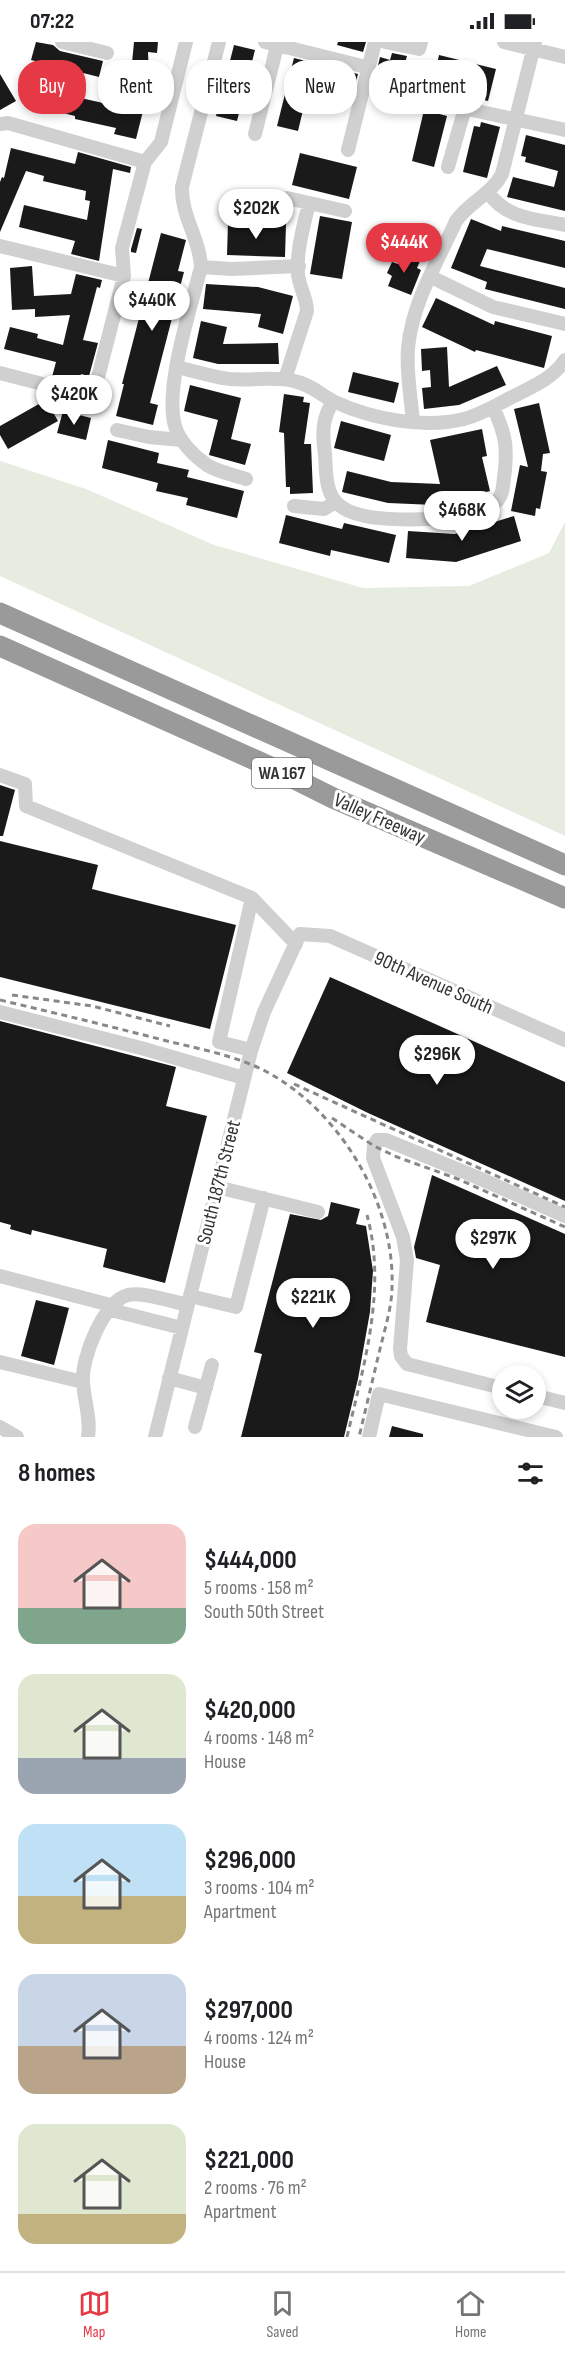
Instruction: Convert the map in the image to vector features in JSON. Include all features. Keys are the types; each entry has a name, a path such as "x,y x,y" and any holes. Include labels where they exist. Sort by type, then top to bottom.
{"highway":[{"path":"0,603 69,643"},
{"name":"Valley Freeway","path":"0,613 565,865"},
{"path":"0,624 565,874"},
{"name":"Valley Freeway","path":"0,646 273,768 333,798 565,898"}],"street":[{"path":"0,373 93,397 124,276 122,248 145,162 161,142 186,42"},
{"path":"219,42 182,188 184,207 200,252 201,267 173,385 173,411 175,427 181,440 208,466 246,479"},
{"path":"348,150 375,42"},
{"path":"385,42 419,49 421,42"},
{"path":"504,42 535,46 565,57"},
{"path":"70,43 108,53"},
{"path":"255,134 274,43 362,66"},
{"path":"414,422 407,367 413,319 456,221 466,207 498,182 502,174 535,46"},
{"path":"487,112 565,130"},
{"path":"448,167 463,114"},
{"path":"0,124 8,123 145,162"},
{"path":"488,192 495,203 509,213 565,225"},
{"path":"287,198 345,211"},
{"path":"285,379 307,311 298,266 309,203"},
{"path":"0,246 124,276"},
{"path":"201,267 218,269 298,266"},
{"path":"431,277 476,301 493,307 565,324"},
{"path":"177,367 230,379 285,379 309,386 333,401 387,418 446,423 465,419 493,407 548,378 563,362"},
{"path":"333,401 326,412 322,432 328,489 336,502 352,512 364,516 389,518 464,517 489,508 497,502 503,488 507,453 503,429 493,407"},
{"path":"117,430 149,437 181,440"},
{"path":"294,506 324,509 336,502"},
{"path":"0,775 25,784 26,806 252,898 298,939"},
{"path":"251,1050 219,1042 252,898"},
{"name":"90th Avenue South","path":"298,939 330,936 565,1040"},
{"name":"South 187th Street","path":"155,1437 251,1050 264,1012 298,939"},
{"path":"0,1012 141,1048 244,1078"},
{"path":"492,1386 407,1365 403,1360 400,1349 407,1260 403,1237 373,1158 374,1146 377,1140 386,1140 565,1216"},
{"path":"217,1187 318,1212"},
{"path":"87,1437 90,1419 83,1382 91,1341 98,1325 120,1299 131,1294 236,1307 264,1198"},
{"path":"0,1292 2,1277 182,1328"},
{"path":"155,1321 160,1299"},
{"path":"0,1362 83,1382"},
{"path":"195,1427 212,1365"},
{"path":"170,1378 206,1388"},
{"path":"369,1437 379,1394 556,1437"},
{"path":"546,1398 565,1403"},
{"path":"0,1426 17,1437"}],"shaded area":[{"path":"0,461 86,489 214,545 363,588 469,586 549,553 565,522 565,836 0,576"}],"building":[{"path":"36,42 53,45 60,51 99,60 98,77 86,74 86,60 31,60"},
{"path":"134,42 158,42 157,53 148,52 148,60 132,60"},
{"path":"338,42 366,42 363,52 337,45"},
{"path":"234,45 255,50 252,60 230,60"},
{"path":"392,53 407,56 406,60 390,60"},
{"path":"439,55 459,60 438,60"},
{"path":"487,67 496,69 487,101"},
{"path":"0,74 16,101 0,110"},
{"path":"284,98 284,114 302,114 298,131 277,126"},
{"path":"86,99 98,102 98,114 142,114 136,139 114,134 116,128 75,119 75,116 67,114 86,114"},
{"path":"217,114 239,114 237,121 216,116"},
{"path":"423,114 447,116 434,167 412,161"},
{"path":"481,122 500,127 487,178 463,172 474,126 480,127"},
{"path":"526,135 565,145 565,211 507,197 513,177 554,187 558,171 525,162 526,157 521,156"},
{"path":"11,148 75,164 78,152 131,167 130,173 113,169 99,261 71,254 75,241 19,227 24,205 87,220 90,201 85,200 86,191 43,181 44,176 26,171 0,232 0,182 2,177 4,178"},
{"path":"300,153 357,167 349,199 292,185"},
{"path":"320,216 352,222 342,279 310,274"},
{"path":"471,219 501,231 502,226 565,241 565,268 487,249 480,266 565,288 565,309 485,289 487,282 451,268"},
{"path":"228,222 286,224 285,257 227,255"},
{"path":"137,228 142,229 136,253 131,252 131,249"},
{"path":"161,233 186,240 178,271 184,272 150,403 158,405 153,425 116,416 124,384 122,384"},
{"path":"402,254 420,261 417,268 421,270 411,295 388,286 392,276 387,273 392,262 398,264"},
{"path":"32,266 34,296 71,294 76,274 102,280 100,288 97,287 83,340 98,343 89,376 81,374 79,384 52,377 56,362 4,349 10,327 38,334 37,338 63,345 70,315 35,317 35,309 12,310 10,268"},
{"path":"206,284 258,287 293,296 283,334 258,327 261,314 203,309"},
{"path":"436,298 494,325 495,321 552,336 544,368 476,350 475,352 422,327"},
{"path":"201,321 227,327 223,344 278,343 279,364 218,364 193,358"},
{"path":"447,347 449,387 497,366 506,385 459,405 424,409 422,388 431,387 430,370 422,371 421,349"},
{"path":"353,372 399,383 394,403 348,392"},
{"path":"190,385 241,398 231,439 251,444 245,465 209,455 218,420 184,411"},
{"path":"284,394 304,397 303,402 310,403 304,444 311,444 313,493 290,494 290,487 286,487 284,433 279,432"},
{"path":"46,400 58,421 8,449 0,435 0,426"},
{"path":"539,403 550,453 543,454 541,471 547,472 540,509 536,508 535,516 511,511 520,465 528,467 514,409"},
{"path":"63,411 91,418 86,440 57,433"},
{"path":"341,421 391,435 384,461 334,448"},
{"path":"482,429 487,456 482,457 490,491 435,505 388,503 342,492 347,471 391,482 440,484 430,440"},
{"path":"108,440 159,453 157,463 189,470 187,477 244,491 237,518 186,505 188,498 156,491 158,483 102,468"},
{"path":"286,515 342,529 344,523 396,535 389,563 331,550 330,556 279,543"},
{"path":"514,516 521,541 456,562 406,558 408,531 455,534"},
{"path":"0,785 15,790 3,836 0,836"},
{"path":"0,841 98,865 92,889 236,925 210,1029 0,977"},
{"path":"330,977 565,1082 565,1201 368,1113 287,1073"},
{"path":"0,1021 176,1067 166,1106 207,1116 165,1283 103,1267 107,1249 32,1230 31,1235 10,1229 11,1225 0,1222"},
{"path":"432,1175 565,1234 565,1357 426,1322 440,1265 416,1258 414,1247"},
{"path":"331,1202 360,1209 356,1224 366,1226 373,1271 370,1312 358,1379 344,1437 241,1437 262,1354 254,1352 290,1214 321,1220 328,1216"},
{"path":"36,1300 69,1308 54,1365 21,1356"},
{"path":"392,1426 423,1434 423,1437 389,1437"}],"railway":[{"path":"12,995 92,1006 170,1026"},
{"path":"0,1000 248,1063 287,1085 313,1106 336,1131 356,1159 372,1189 383,1221 390,1254 392,1286 390,1310 359,1437"},
{"path":"294,1084 565,1207"},
{"path":"332,1118 374,1146 397,1157 458,1179 565,1227"},
{"path":"347,1437 366,1354 374,1299 373,1243 367,1215"}]}
